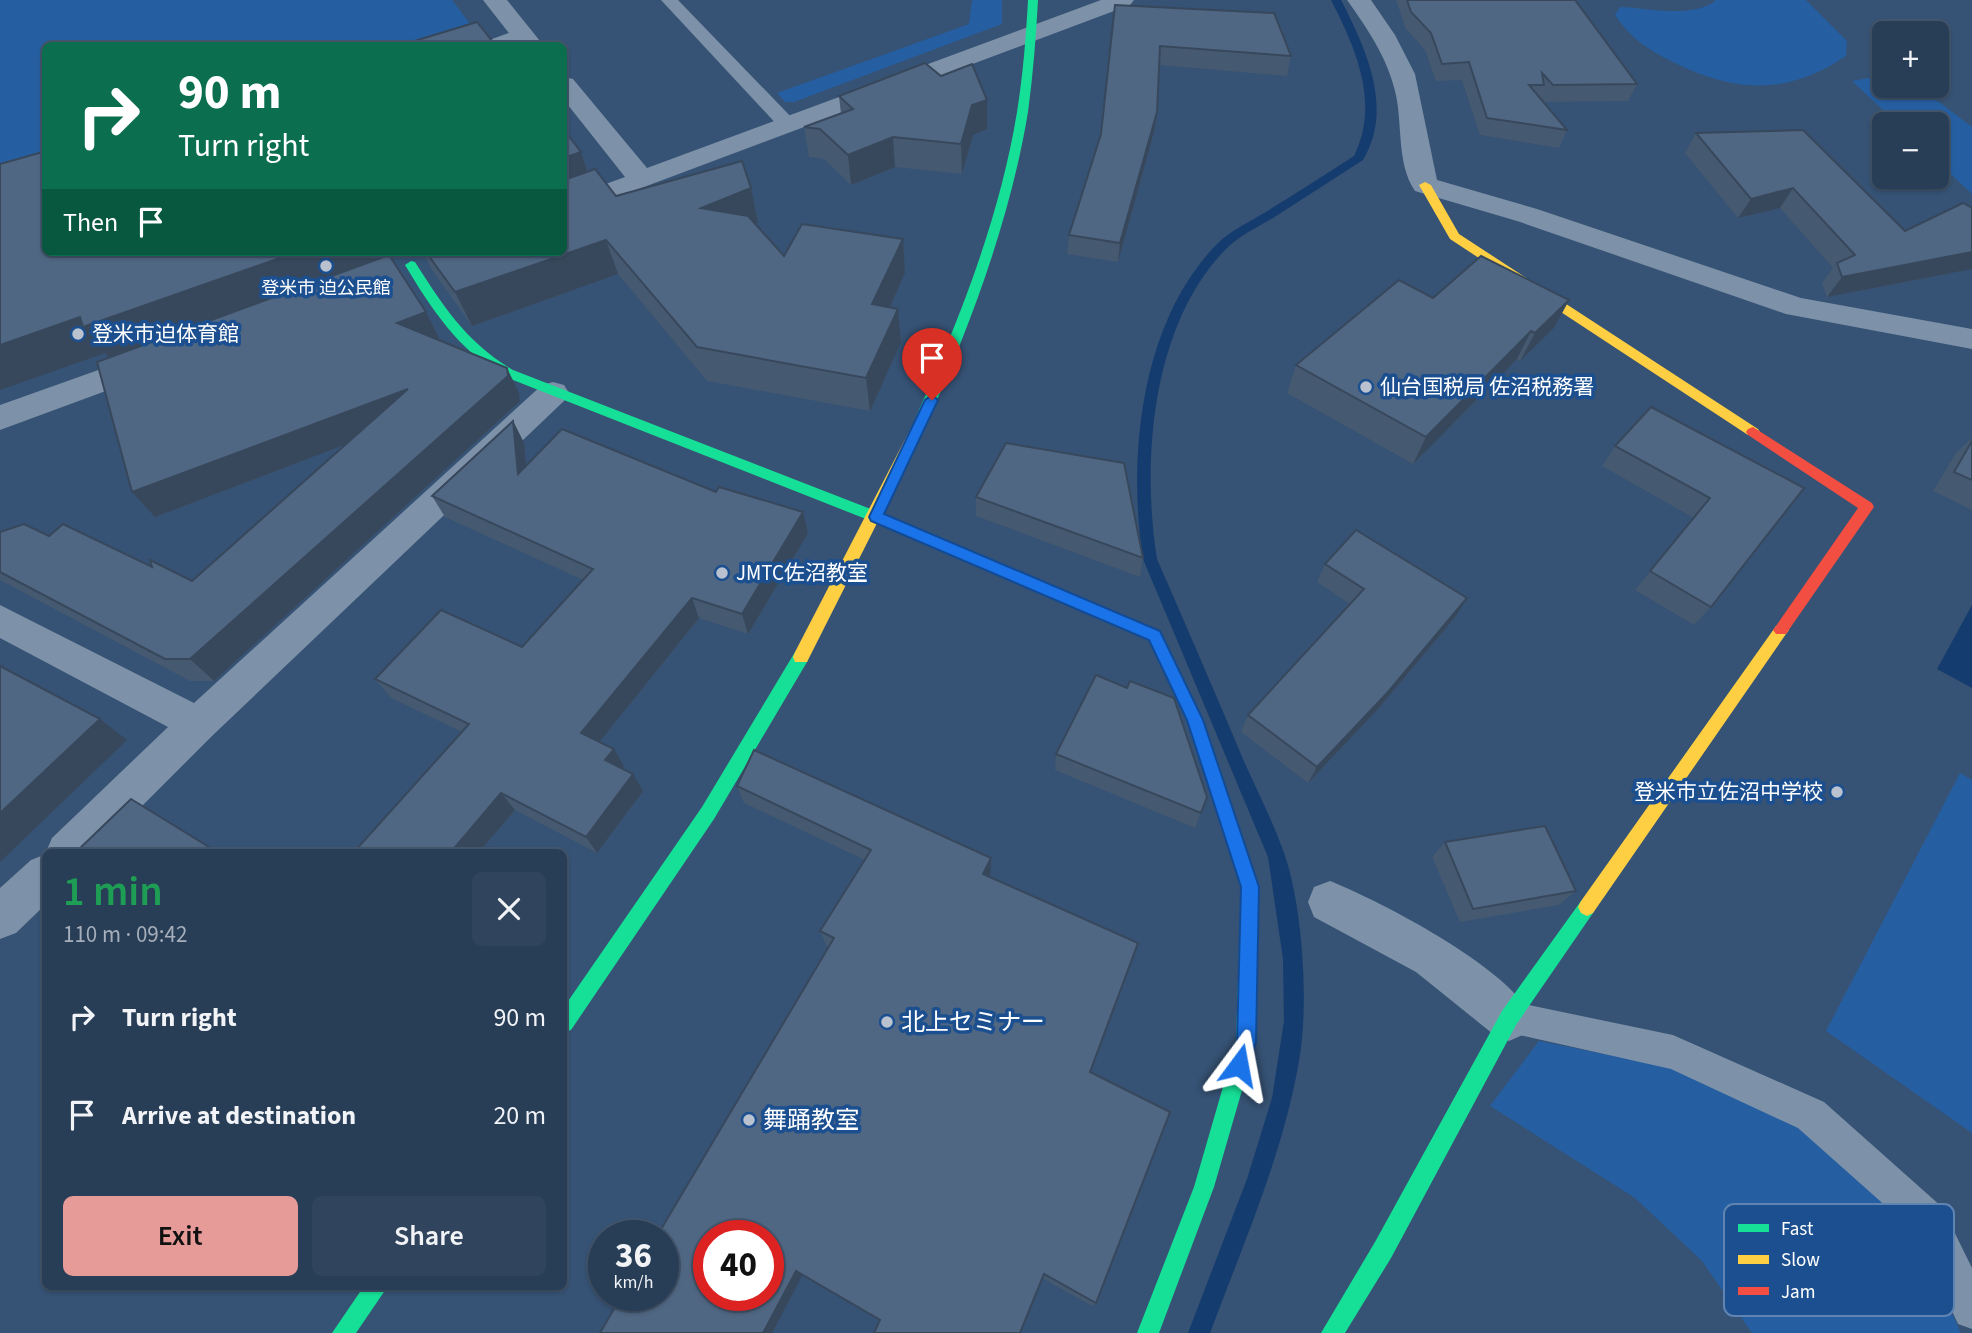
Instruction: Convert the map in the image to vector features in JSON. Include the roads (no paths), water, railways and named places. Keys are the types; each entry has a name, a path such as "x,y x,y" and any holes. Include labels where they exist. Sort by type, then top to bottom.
{"street":[{"path":"495,0 527,39"},
{"path":"567,1019 676,862 788,681 876,517 943,376 986,264 1012,169 1034,33 1033,0"},
{"path":"567,208 1122,0"},
{"path":"1332,1333 1383,1250 1509,1018 1867,507 1454,236 1425,185 1417,163 1410,100 1398,64 1374,20 1359,0"},
{"path":"567,88 642,180"},
{"path":"1425,185 1527,215 1797,307 1972,339"},
{"path":"411,266 442,316 468,346 506,372 553,393 876,517 1155,635 1195,720 1250,887 1246,1042 1204,1187 1148,1333"},
{"path":"0,418 180,351"},
{"path":"70,849 198,724 553,393"},
{"path":"0,620 198,724"},
{"path":"0,918 42,878"},
{"path":"1330,902 1432,956 1509,1018"},
{"path":"344,1333 374,1290"}],"lane":[{"path":"669,0 788,125"},
{"path":"507,42 527,39"},
{"path":"1509,1018 1673,1052 1811,1115 1911,1204"},
{"path":"1954,1272 1972,1310"}],"waterway":[{"path":"1199,1333 1243,1220 1282,1098 1294,1021 1293,959 1277,857 1150,559 1144,523 1145,437 1152,392 1164,348 1180,307 1200,272 1234,236 1359,158 1368,140 1372,120 1368,78 1354,37 1336,0"}],"place":[{"name":"登米市 迫公民館","path":"326,266"},
{"name":"登米市迫体育館","path":"78,334"},
{"name":"仙台国税局 佐沼税務署","path":"1366,387"},
{"name":"JMTC佐沼教室","path":"722,573"},
{"name":"登米市立佐沼中学校","path":"1837,792"},
{"name":"北上セミナー","path":"887,1022"},
{"name":"舞踊教室","path":"749,1120"}]}
